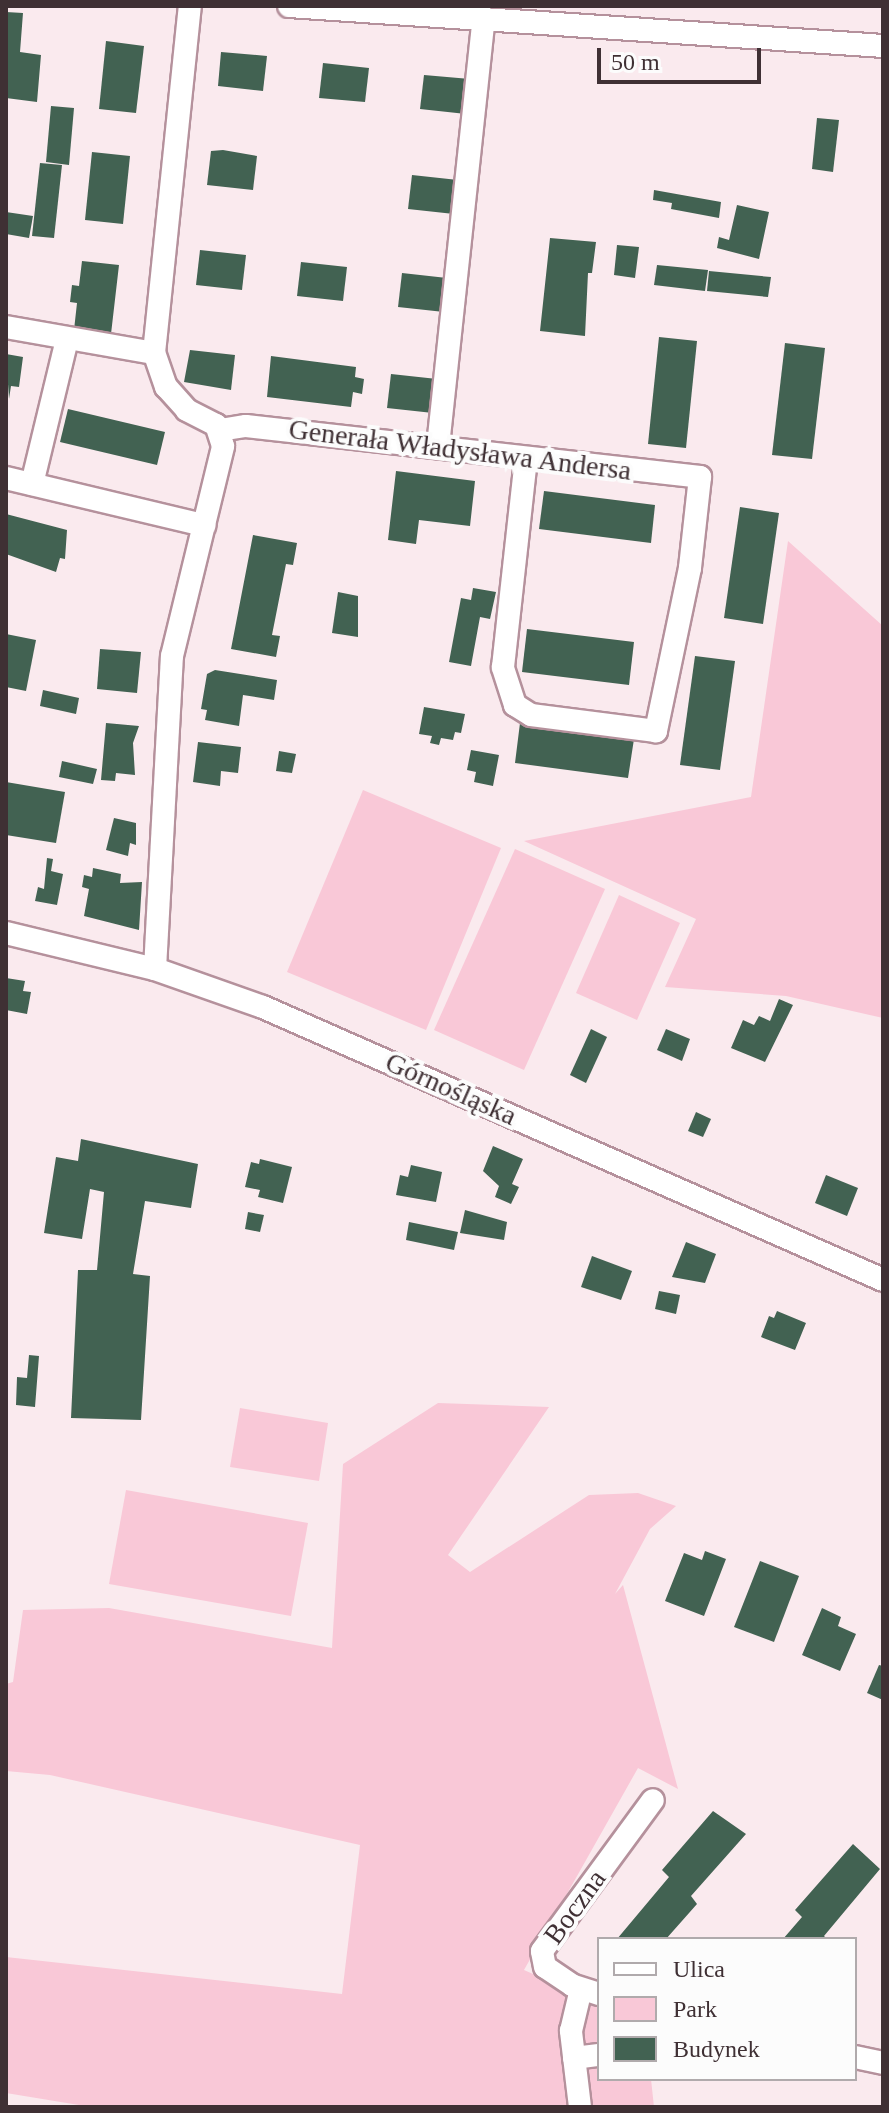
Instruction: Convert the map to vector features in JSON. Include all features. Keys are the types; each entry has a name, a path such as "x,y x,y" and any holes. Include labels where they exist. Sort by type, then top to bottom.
{"street":[{"path":"155,969 166,702 174,645 222,455 220,430 177,401 158,374 154,353 190,6"},
{"path":"289,6 883,46"},
{"path":"438,446 484,17"},
{"path":"6,327 154,353"},
{"path":"32,484 67,339"},
{"name":"Generała Władysława Andersa","path":"220,430 246,426 700,477 690,568 656,731 531,715 515,705 503,667 526,458"},
{"path":"6,478 204,525"},
{"name":"Górnośląska","path":"6,933 155,969 329,1035 883,1280"},
{"name":"Boczna","path":"590,1992 545,1967 542,1951 653,1800"},
{"path":"580,2107 571,2031 590,1992"},
{"path":"574,2058 597,2055"},
{"path":"857,2057 883,2063"}],"green space":[{"path":"788,541 883,626 883,1018 786,996 665,987 696,919 524,841 751,797"},
{"path":"363,790 501,848 426,1030 287,972"},
{"path":"515,849 605,889 524,1070 434,1030"},
{"path":"619,895 680,923 637,1020 576,993"},
{"path":"438,1403 549,1407 448,1555 470,1572 589,1495 638,1493 676,1506 650,1529 615,1594 623,1585 678,1789 638,1768 524,1970 597,2002 597,2081 651,2081 654,2107 91,2107 6,2093 6,1957 342,1994 360,1845 50,1775 6,1771 6,1684 13,1682 23,1610 109,1608 332,1648 343,1464"},
{"path":"240,1408 328,1423 319,1481 230,1467"},
{"path":"126,1490 308,1523 291,1616 109,1584"}],"building":[{"path":"6,12 23,13 20,52 41,55 37,102 6,98"},
{"path":"106,41 144,46 136,113 99,109"},
{"path":"221,52 267,56 263,91 218,86"},
{"path":"323,63 369,68 365,102 319,98"},
{"path":"424,75 470,79 466,114 420,109"},
{"path":"51,106 74,108 69,165 46,162"},
{"path":"817,118 839,120 833,172 812,169"},
{"path":"211,151 257,156 253,190 207,185"},
{"path":"92,152 130,156 123,224 85,220"},
{"path":"40,163 62,165 54,238 32,236"},
{"path":"412,175 458,180 454,214 408,209"},
{"path":"654,190 721,202 719,218 671,209 672,203 653,200"},
{"path":"737,205 769,212 759,259 717,248 719,237 729,240"},
{"path":"6,212 33,216 29,238 6,234"},
{"path":"550,238 596,242 592,273 588,273 585,336 540,331"},
{"path":"617,245 639,247 635,278 614,275"},
{"path":"200,250 246,255 242,290 196,285"},
{"path":"82,261 119,265 111,334 74,330 77,303 70,302 72,285 79,286"},
{"path":"301,262 347,267 343,301 297,296"},
{"path":"657,265 708,270 705,291 654,285"},
{"path":"709,271 771,277 768,297 707,291"},
{"path":"402,273 447,278 444,312 398,307"},
{"path":"659,337 697,341 686,448 648,444"},
{"path":"785,343 825,348 812,459 772,455"},
{"path":"190,350 235,355 231,390 184,382"},
{"path":"6,354 23,357 19,387 11,386 9,399"},
{"path":"271,356 356,367 355,377 364,379 362,394 353,392 351,407 267,397"},
{"path":"391,374 437,379 433,413 387,408"},
{"path":"68,409 165,432 157,465 60,442"},
{"path":"396,471 475,481 470,526 419,520 416,544 388,540"},
{"path":"544,491 655,505 651,543 539,529"},
{"path":"740,507 779,513 763,624 724,618"},
{"path":"6,514 67,530 65,559 60,558 56,572 6,554"},
{"path":"253,535 297,543 293,565 286,564 272,635 280,636 276,657 231,649"},
{"path":"473,588 496,592 490,619 480,617 471,666 449,662 461,598 471,600"},
{"path":"338,592 358,596 358,637 332,633"},
{"path":"527,629 634,642 629,685 522,672"},
{"path":"6,634 36,640 26,691 6,687"},
{"path":"100,649 141,652 137,693 97,689"},
{"path":"695,656 735,661 720,770 680,765"},
{"path":"215,670 277,680 274,700 243,695 239,726 205,720 207,710 201,709 207,674"},
{"path":"43,690 79,698 76,714 40,706"},
{"path":"424,707 465,714 461,733 455,732 453,740 441,738 439,745 430,743 432,736 419,734"},
{"path":"106,723 139,726 133,743 135,775 116,773 115,781 101,780"},
{"path":"520,723 634,739 628,778 515,763"},
{"path":"198,742 241,747 238,773 221,771 220,786 193,782"},
{"path":"471,750 499,755 493,786 474,782 476,772 467,770"},
{"path":"279,751 296,754 292,773 276,771"},
{"path":"62,761 97,769 93,784 59,777"},
{"path":"6,782 65,792 56,843 6,835"},
{"path":"114,818 136,823 136,845 130,843 128,856 106,850"},
{"path":"47,858 53,859 51,871 63,874 57,905 35,901 38,887 44,889"},
{"path":"93,868 121,874 120,883 142,882 139,930 84,916 89,889 82,887 84,875 92,877"},
{"path":"6,978 25,981 23,991 31,992 27,1014 6,1010"},
{"path":"779,999 793,1005 765,1062 731,1048 743,1020 754,1025 759,1016 770,1021"},
{"path":"591,1029 607,1037 586,1083 570,1075"},
{"path":"666,1029 690,1039 682,1061 657,1050"},
{"path":"696,1112 711,1119 703,1137 688,1131"},
{"path":"81,1139 198,1164 191,1208 145,1201 133,1274 150,1276 141,1420 71,1418 78,1270 97,1270 104,1192 90,1189 82,1239 44,1233 56,1157 78,1161"},
{"path":"493,1146 523,1159 512,1184 519,1187 511,1204 495,1197 499,1186 483,1171"},
{"path":"260,1159 292,1167 283,1203 258,1197 260,1190 245,1187 251,1162 259,1164"},
{"path":"411,1165 442,1172 436,1202 396,1195 400,1175 408,1177"},
{"path":"826,1175 858,1188 847,1216 815,1203"},
{"path":"465,1210 507,1222 504,1240 460,1233"},
{"path":"248,1212 264,1215 260,1232 245,1229"},
{"path":"409,1222 458,1232 454,1250 406,1240"},
{"path":"686,1242 716,1254 705,1283 672,1277"},
{"path":"592,1256 632,1271 621,1300 581,1287"},
{"path":"659,1291 680,1295 676,1314 655,1309"},
{"path":"777,1311 806,1323 795,1350 761,1337 769,1316 774,1318"},
{"path":"29,1355 39,1356 35,1407 16,1405 17,1377 27,1378"},
{"path":"705,1551 726,1559 704,1616 665,1601 684,1553 702,1560"},
{"path":"760,1561 799,1576 774,1642 734,1627"},
{"path":"822,1608 841,1617 838,1626 856,1634 840,1671 802,1655"},
{"path":"879,1665 883,1666 883,1700 867,1693"},
{"path":"713,1811 746,1834 691,1896 697,1904 668,1937 619,1937 669,1877 662,1870"},
{"path":"853,1844 880,1869 825,1937 785,1937 802,1917 795,1910"}]}
